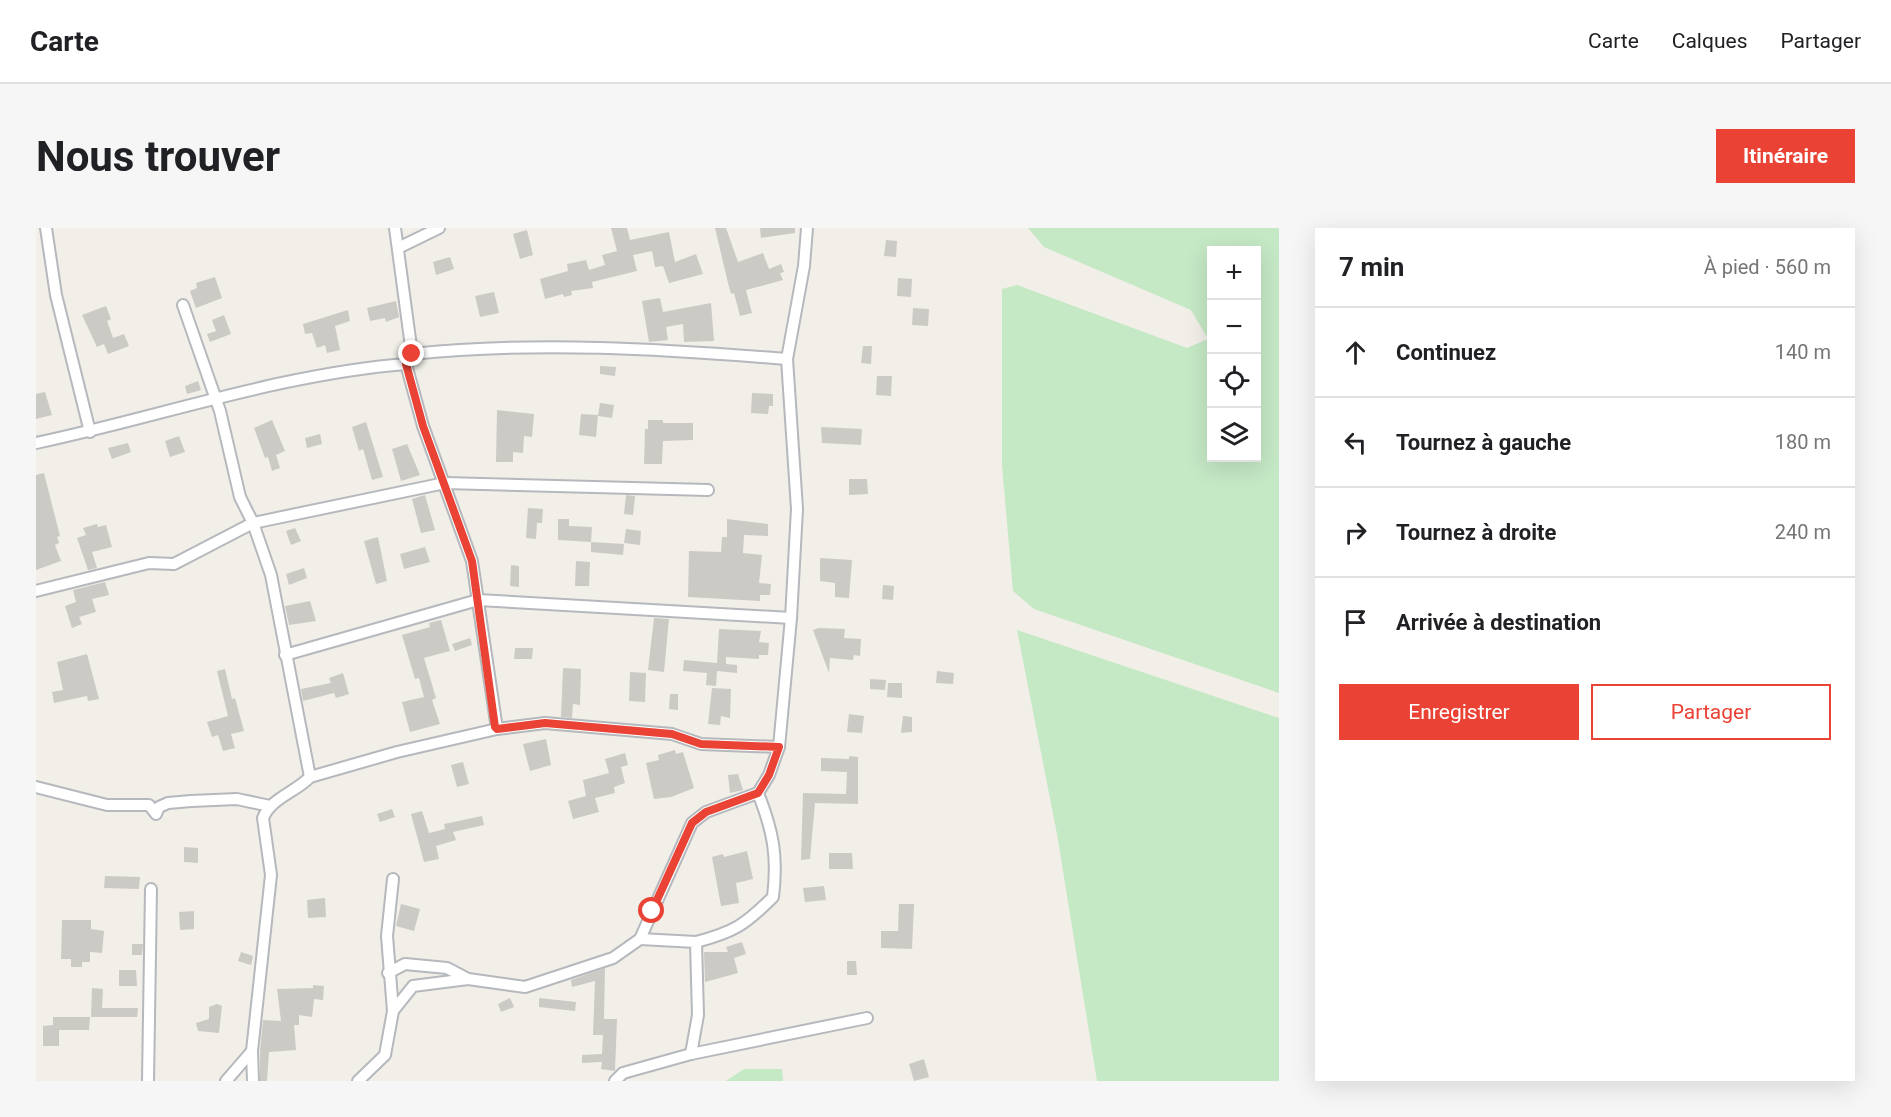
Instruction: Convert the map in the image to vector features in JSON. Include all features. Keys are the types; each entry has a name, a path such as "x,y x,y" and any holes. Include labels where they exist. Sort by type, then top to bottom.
{"street":[{"path":"46,228 56,295 90,432"},
{"path":"395,228 412,354 406,364 423,426 446,483 472,561 497,729"},
{"path":"398,248 439,228"},
{"path":"393,1011 413,986 468,979 525,987 613,958 640,939 692,823 706,812 758,793 769,775 779,747 791,618 797,509 787,359 804,266 807,228"},
{"path":"183,305 216,400 240,497 253,523 272,575 285,655 310,777"},
{"path":"412,354 477,348 524,347 678,350 787,359"},
{"path":"36,443 90,432 264,387 369,367 406,364"},
{"path":"36,591 149,563 174,564 253,523 446,483 708,490"},
{"path":"285,655 478,600 791,618"},
{"path":"253,1081 252,1051 271,875 263,819 270,806 302,786 310,777 397,752 497,729 545,723 672,734 701,744 779,747"},
{"path":"36,787 107,805 149,805 156,814 159,807 168,803 191,801 237,799 270,806"},
{"path":"640,939 696,942 725,934 748,922 773,897 776,855 771,825 758,793"},
{"path":"358,1081 385,1055 393,1011 388,973 387,936 393,879"},
{"path":"148,1081 152,889"},
{"path":"691,1054 698,1015 696,942"},
{"path":"388,973 405,964 447,968 468,979"},
{"path":"615,1081 623,1073 691,1054 867,1018"},
{"path":"226,1081 252,1051"}],"green space":[{"path":"1028,228 1279,228 1279,693 1034,609 1013,591 1002,465 1002,289 1017,285 1187,348 1207,339 1207,462 1261,462 1261,246 1207,246 1207,337 1191,310 1044,247"},
{"path":"1017,630 1279,718 1279,1081 1097,1081 1057,834"},
{"path":"744,1069 782,1069 783,1081 726,1081"}],"building":[{"path":"611,228 627,228 630,240 669,232 675,262 696,254 703,274 669,283 663,266 655,267 652,251 633,255 637,271 592,282 593,288 571,291 572,295 564,297 563,294 545,299 540,279 568,271 567,264 586,260 589,270 605,265 602,255 617,251"},
{"path":"715,228 726,228 738,262 763,253 769,269 781,264 784,272 780,273 783,280 746,290 752,313 740,316 734,293 731,294"},
{"path":"760,228 795,228 795,233 761,238"},
{"path":"527,230 533,255 520,259 513,234"},
{"path":"886,240 897,241 896,257 884,256"},
{"path":"450,257 454,269 436,275 433,262"},
{"path":"215,277 222,298 196,308 190,291 197,288 196,283"},
{"path":"898,278 912,279 911,297 897,296"},
{"path":"494,292 499,313 480,317 475,296"},
{"path":"660,298 663,312 711,303 714,341 684,342 683,324 666,327 668,340 649,342 642,301"},
{"path":"396,301 399,317 386,322 385,318 370,321 367,308"},
{"path":"106,306 111,319 107,321 113,338 124,334 129,346 108,354 104,344 97,347 82,315"},
{"path":"913,308 929,309 928,326 912,325"},
{"path":"348,310 350,321 335,326 340,350 327,353 325,345 317,348 312,333 305,334 303,324"},
{"path":"224,315 231,334 210,342 207,334 216,331 212,320"},
{"path":"863,346 872,346 871,364 861,363"},
{"path":"600,366 616,367 615,376 600,374"},
{"path":"877,376 892,376 891,396 876,395"},
{"path":"198,381 201,390 187,394 185,386"},
{"path":"45,392 52,415 36,419 36,394"},
{"path":"752,393 773,394 773,406 769,406 768,414 751,413"},
{"path":"600,403 614,405 612,418 598,416"},
{"path":"497,410 534,414 532,437 524,436 523,453 513,452 513,462 496,462"},
{"path":"581,414 598,415 596,437 579,435"},
{"path":"272,420 285,451 276,455 280,468 272,471 254,428"},
{"path":"648,420 663,420 663,423 693,423 693,440 663,441 662,464 644,464 645,429 648,429"},
{"path":"366,422 383,477 372,480 363,449 359,451 352,427"},
{"path":"821,427 862,429 861,445 822,443"},
{"path":"320,434 322,444 307,448 305,438"},
{"path":"179,436 185,452 170,457 165,441"},
{"path":"128,443 131,452 112,459 108,448"},
{"path":"407,444 420,475 401,481 392,449"},
{"path":"44,473 60,536 57,537 59,543 55,545 61,561 36,570 36,475"},
{"path":"849,479 867,479 868,494 849,495"},
{"path":"425,495 435,530 421,533 412,499"},
{"path":"626,495 635,496 633,515 624,514"},
{"path":"528,508 543,509 542,523 537,523 536,539 526,538"},
{"path":"558,519 569,519 569,526 592,527 591,542 558,540"},
{"path":"727,519 768,524 768,536 744,535 743,553 762,555 759,583 771,584 770,595 760,595 760,601 688,597 689,551 721,552 722,537 727,537"},
{"path":"97,524 98,527 106,525 112,547 92,552 97,568 88,570 77,538 86,535 83,528"},
{"path":"295,528 301,541 291,545 286,531"},
{"path":"626,529 641,531 640,545 624,543"},
{"path":"378,537 387,581 376,584 364,541"},
{"path":"591,542 624,544 623,555 591,552"},
{"path":"425,547 430,562 404,569 400,554"},
{"path":"820,558 852,560 849,598 835,597 835,583 820,581"},
{"path":"576,561 590,562 589,586 575,586"},
{"path":"511,565 519,566 519,587 510,586"},
{"path":"304,568 307,578 289,585 286,574"},
{"path":"105,582 109,595 92,599 96,612 79,617 82,624 72,628 65,606 76,602 73,590"},
{"path":"883,585 894,586 893,600 882,599"},
{"path":"310,601 316,621 289,625 285,606"},
{"path":"654,618 669,619 664,672 648,670"},
{"path":"441,620 450,651 424,658 436,698 432,700 440,724 410,732 402,702 424,697 419,678 415,679 402,635 430,627 429,623"},
{"path":"819,628 845,629 844,638 861,639 860,656 854,655 853,660 830,658 829,673 813,630"},
{"path":"719,629 761,631 759,642 769,643 768,655 759,655 759,659 726,657 726,664 737,665 737,673 717,671 716,686 706,685 707,673 683,671 684,660 717,663"},
{"path":"470,638 472,645 455,651 452,644"},
{"path":"515,648 533,648 532,659 514,659"},
{"path":"87,654 99,699 88,701 87,696 54,703 52,692 63,690 57,662"},
{"path":"563,668 581,669 580,705 573,704 572,718 561,717"},
{"path":"225,669 232,699 235,698 244,731 231,734 235,748 223,751 218,735 212,737 207,722 228,716 217,671"},
{"path":"937,671 954,673 953,684 936,683"},
{"path":"630,672 646,673 645,702 629,701"},
{"path":"343,673 349,694 336,698 334,693 303,701 301,689 331,683 329,678"},
{"path":"870,679 886,680 885,690 870,689"},
{"path":"888,683 902,683 902,698 887,697"},
{"path":"712,688 731,689 730,718 721,716 720,725 708,724"},
{"path":"670,694 678,694 678,710 669,709"},
{"path":"849,714 864,716 862,733 847,732"},
{"path":"903,716 912,717 912,732 901,733"},
{"path":"546,739 551,765 530,771 523,744"},
{"path":"675,750 676,754 683,752 694,788 671,797 654,799 646,763 659,760 658,755"},
{"path":"625,753 628,765 621,767 625,783 614,787 615,793 595,798 599,812 573,819 568,801 586,796 583,780 609,773 605,759"},
{"path":"849,756 858,757 858,804 815,803 810,859 801,860 803,793 846,794 847,772 821,771 821,758 849,759"},
{"path":"463,762 469,784 457,787 451,765"},
{"path":"738,774 743,790 730,793 728,775"},
{"path":"392,809 395,817 380,822 377,814"},
{"path":"422,811 429,833 445,829 444,824 482,816 484,825 453,832 456,840 436,846 439,859 424,862 411,814"},
{"path":"184,847 198,848 198,863 184,862"},
{"path":"747,851 753,879 736,883 739,903 721,906 712,857 723,854 724,857"},
{"path":"829,853 852,853 853,869 829,869"},
{"path":"105,876 140,877 139,889 104,888"},
{"path":"824,886 826,900 805,902 803,888"},
{"path":"325,898 326,917 308,918 307,900"},
{"path":"401,904 420,909 414,931 396,926"},
{"path":"899,904 914,904 912,949 881,948 881,931 898,931"},
{"path":"194,911 194,929 180,930 179,912"},
{"path":"62,920 91,920 91,929 104,931 102,953 90,952 90,962 82,962 82,967 71,967 71,959 61,959"},
{"path":"742,942 746,954 734,958 738,973 705,982 704,952 728,952 726,947"},
{"path":"132,944 143,944 142,955 132,955"},
{"path":"241,952 253,956 251,965 238,961"},
{"path":"847,961 856,961 857,975 847,975"},
{"path":"605,968 604,1019 617,1019 615,1071 601,1069 602,1062 582,1063 582,1055 602,1054 603,1035 593,1035 595,981 572,987 571,980"},
{"path":"119,970 136,970 137,986 119,986"},
{"path":"313,985 324,986 323,1000 314,999 312,1017 299,1015 299,1025 294,1025 296,1050 269,1052 267,1081 260,1081 263,1020 281,1021 277,989 313,988"},
{"path":"92,988 103,989 102,1008 138,1008 137,1017 91,1017"},
{"path":"510,998 514,1007 501,1012 498,1004"},
{"path":"539,998 576,1002 575,1011 539,1007"},
{"path":"217,1004 222,1006 219,1033 198,1031 196,1023 209,1019 209,1007"},
{"path":"53,1017 90,1017 89,1030 59,1030 59,1046 43,1046 43,1026 53,1025"},
{"path":"924,1059 929,1077 914,1081 909,1064"}],"route":[{"path":"412,354 406,364 423,426 446,483 472,561 495,727 497,729 545,723 672,734 701,744 779,747 769,775 758,793 706,812 692,823 652,911"}]}
